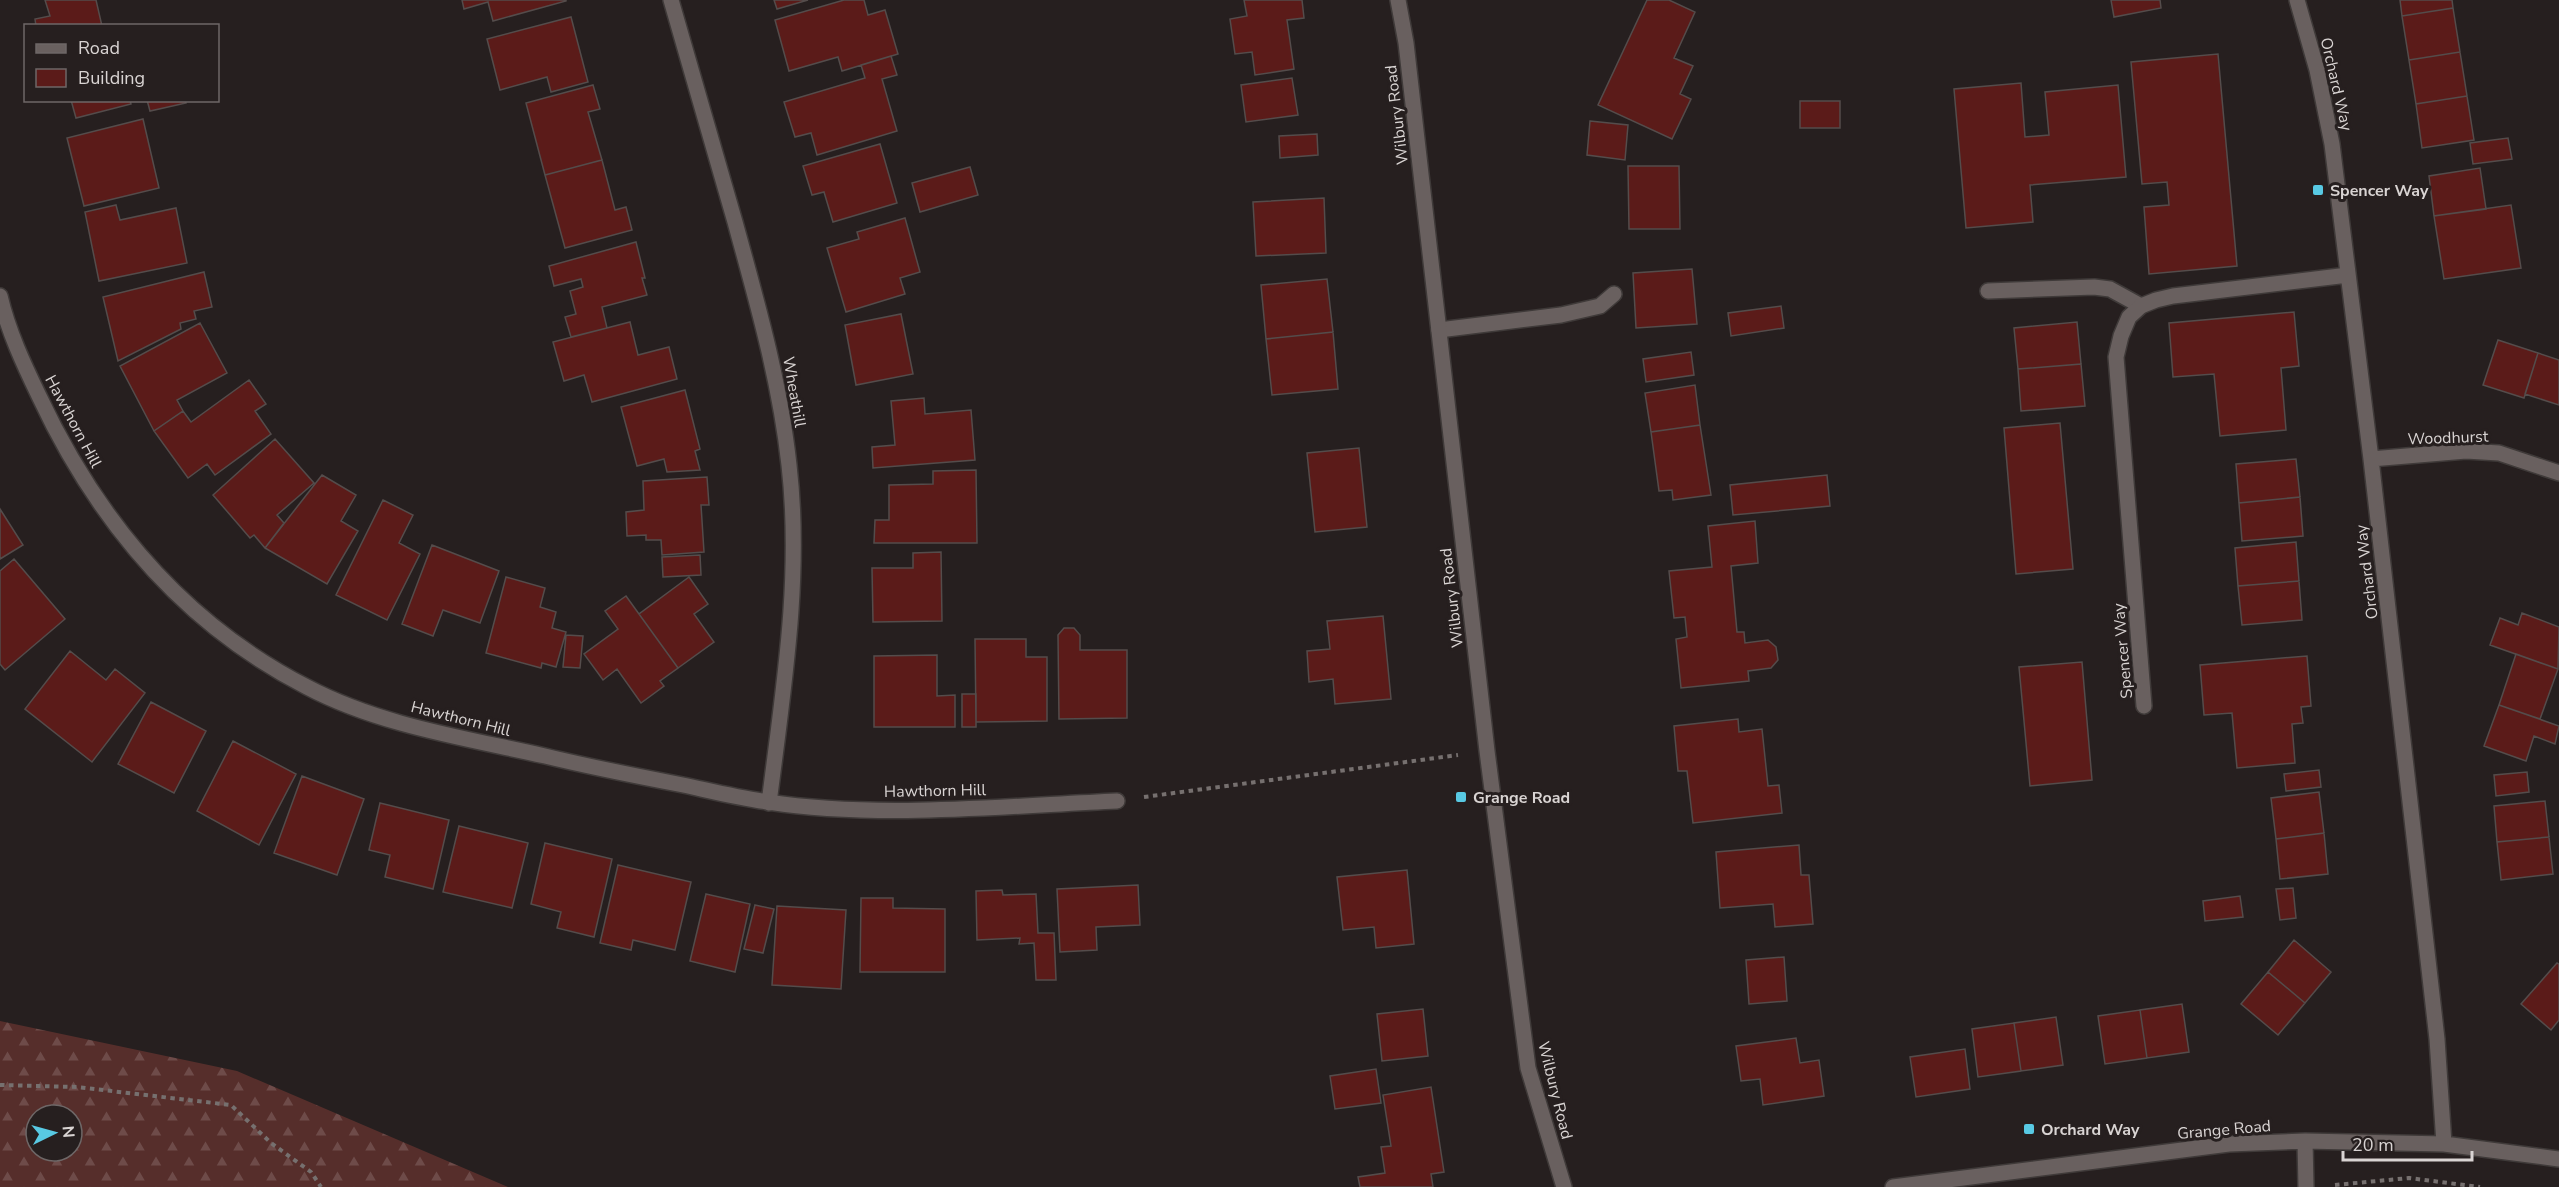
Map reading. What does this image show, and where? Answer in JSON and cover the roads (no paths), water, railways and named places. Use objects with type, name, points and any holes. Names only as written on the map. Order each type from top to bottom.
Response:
[{"type":"street","name":"Wheathill","points":[[671,0],[766,334],[780,399],[789,466],[793,535],[792,590],[789,640],[770,803]]},
{"type":"street","name":"Wilbury Road","points":[[1398,0],[1406,43],[1487,751],[1528,1068],[1564,1187]]},
{"type":"street","name":"Orchard Way","points":[[2297,0],[2317,70],[2332,144],[2371,459],[2437,1039],[2444,1144]]},
{"type":"street","points":[[1988,291],[2094,287],[2110,289],[2141,306],[2174,296],[2348,275]]},
{"type":"street","points":[[1439,330],[1562,315],[1599,306],[1614,294]]},
{"type":"street","name":"Hawthorn Hill","points":[[0,297],[29,375],[62,445],[130,546],[205,620],[250,654],[309,688],[360,709],[425,729],[770,803],[855,809],[929,809],[1117,801]]},
{"type":"street","name":"Spencer Way","points":[[2141,306],[2129,317],[2116,357],[2144,706]]},
{"type":"street","name":"Woodhurst","points":[[2371,459],[2466,451],[2499,453],[2559,473]]},
{"type":"street","points":[[2305,1141],[2306,1187]]},
{"type":"street","name":"Grange Road","points":[[1893,1187],[2229,1144],[2305,1141],[2444,1144],[2559,1159]]},
{"type":"place","name":"Spencer Way","points":[[2318,190]]},
{"type":"place","name":"Grange Road","points":[[1461,797]]},
{"type":"place","name":"Orchard Way","points":[[2029,1129]]}]
